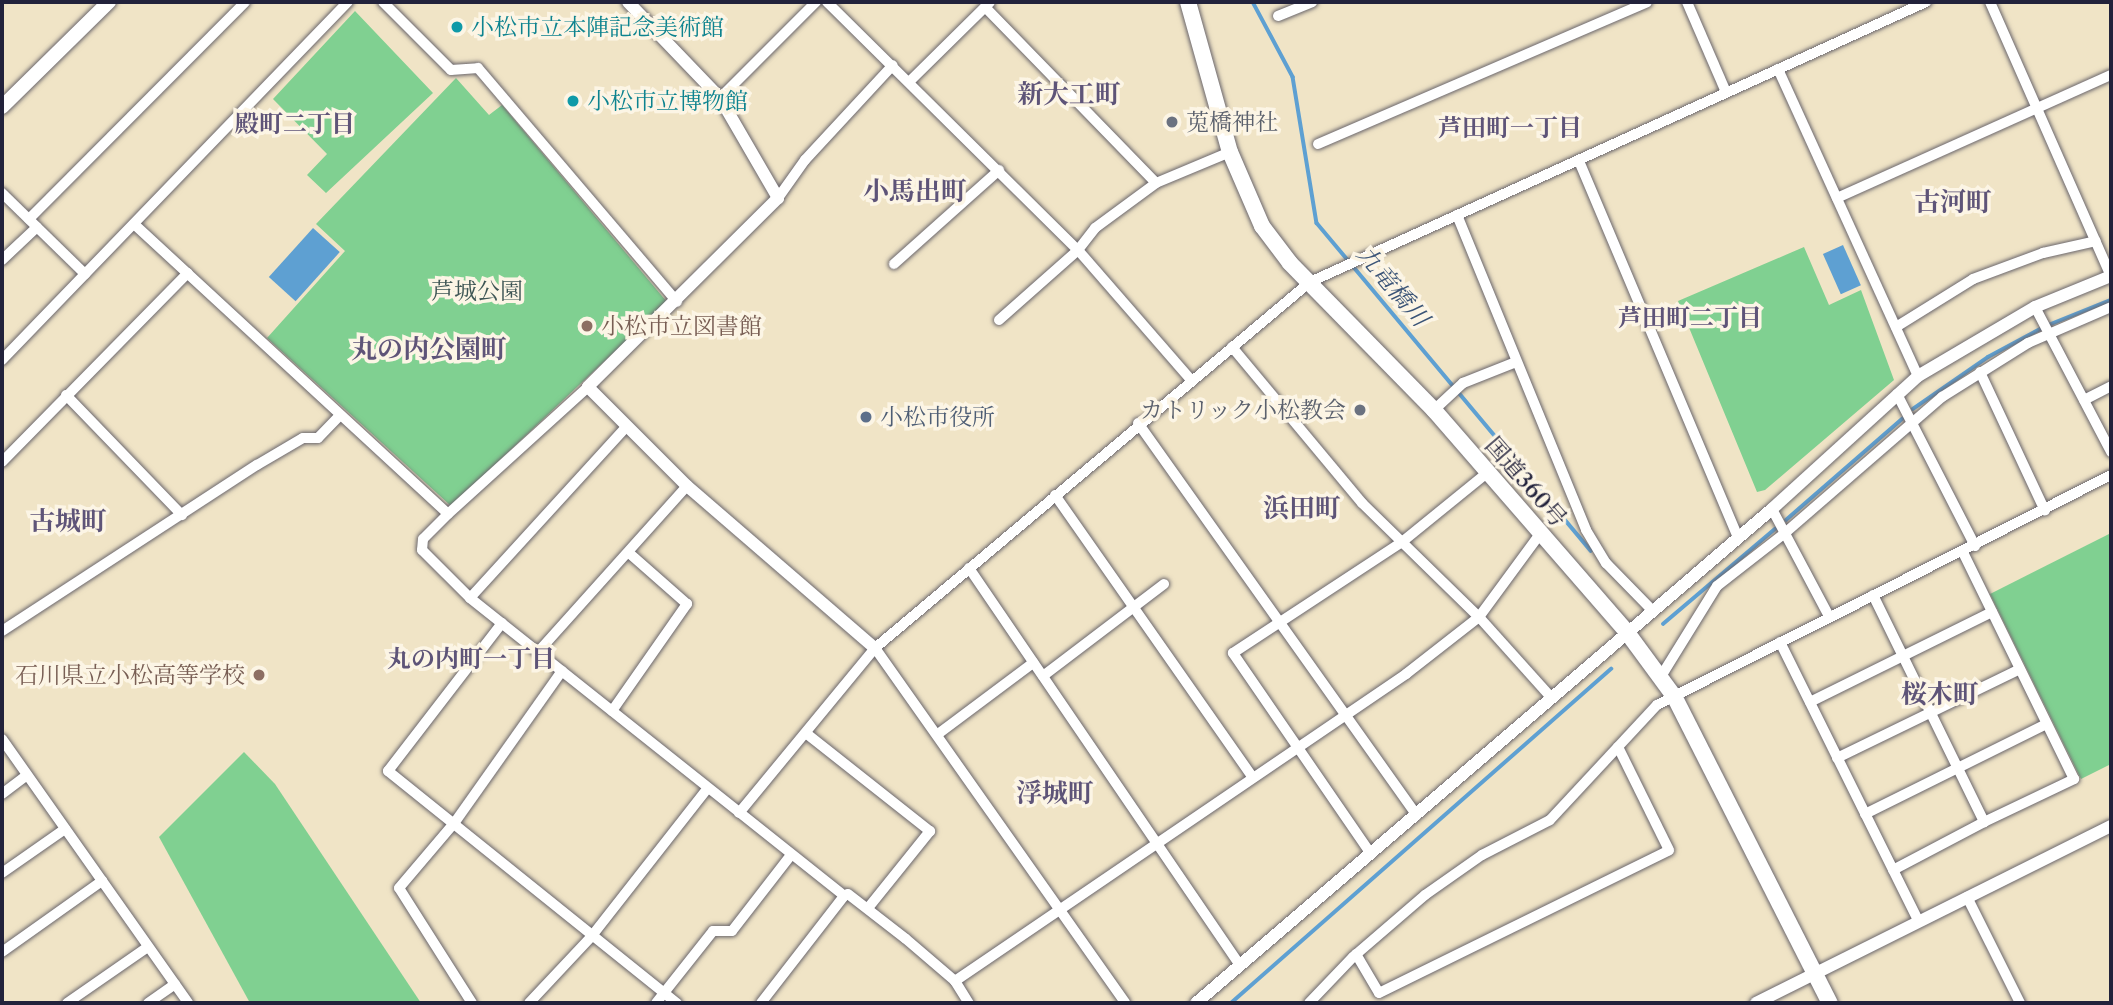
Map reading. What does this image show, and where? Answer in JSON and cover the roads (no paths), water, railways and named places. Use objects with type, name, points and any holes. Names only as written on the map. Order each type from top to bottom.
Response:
[{"type":"highway","name":"国道360号","points":[[1188,2],[1230,152],[1262,226],[1310,282],[1434,410],[1626,632],[1674,696],[1830,1003]]},
{"type":"main road","points":[[2,107],[109,2]]},
{"type":"street","points":[[2,260],[33,223],[245,2]]},
{"type":"street","points":[[2,359],[348,2]]},
{"type":"street","points":[[383,2],[452,71],[478,68],[677,302]]},
{"type":"street","points":[[628,2],[720,98],[778,198]]},
{"type":"street","points":[[720,98],[816,2]]},
{"type":"street","points":[[827,2],[910,81],[1078,250],[1191,380]]},
{"type":"street","points":[[1278,16],[1312,2]]},
{"type":"street","points":[[1318,144],[1647,2]]},
{"type":"street","points":[[1687,2],[1726,92]]},
{"type":"street","points":[[739,813],[875,649],[1138,423],[1310,282],[1926,2]]},
{"type":"street","points":[[1196,1003],[1417,816],[1550,696],[1772,509],[1918,376],[2035,307],[2111,276],[1990,2]]},
{"type":"street","points":[[910,81],[987,4],[1156,183]]},
{"type":"street","points":[[844,896],[470,598],[422,550],[424,539],[448,514],[677,302],[778,198],[805,160],[893,65]]},
{"type":"street","points":[[1778,69],[1918,376]]},
{"type":"street","points":[[1837,198],[2111,75]]},
{"type":"street","points":[[999,320],[1078,250],[1095,228],[1156,183],[1230,152]]},
{"type":"street","points":[[1579,162],[1738,538]]},
{"type":"street","points":[[894,264],[999,170]]},
{"type":"street","points":[[2,193],[85,274]]},
{"type":"street","points":[[1457,215],[1586,530],[1606,563],[1652,610]]},
{"type":"street","points":[[134,224],[448,514]]},
{"type":"street","points":[[1896,327],[1973,279],[2043,253],[2096,242]]},
{"type":"street","points":[[2,462],[188,274]]},
{"type":"street","points":[[2035,307],[2111,452]]},
{"type":"street","points":[[1660,678],[1717,586],[1785,533],[1912,422],[1980,372],[2049,332],[2111,307]]},
{"type":"street","points":[[1232,347],[1337,476],[1479,617],[1550,696]]},
{"type":"street","points":[[1434,410],[1462,383],[1517,362]]},
{"type":"street","points":[[1980,372],[2045,511]]},
{"type":"street","points":[[2084,400],[2111,386]]},
{"type":"street","points":[[588,387],[687,486],[875,649],[938,734],[1123,1003]]},
{"type":"street","points":[[1897,394],[1975,545]]},
{"type":"street","points":[[66,395],[182,515]]},
{"type":"street","points":[[2,631],[303,438],[318,438],[340,415]]},
{"type":"street","points":[[1138,423],[1278,624],[1417,816]]},
{"type":"street","points":[[470,598],[626,427]]},
{"type":"street","points":[[1371,853],[1233,653],[1402,542],[1487,473]]},
{"type":"street","points":[[1309,1003],[1356,954],[1425,895],[1482,855],[1550,820],[1657,705],[1829,616],[2045,511],[2111,475]]},
{"type":"street","points":[[538,652],[630,554],[687,486]]},
{"type":"street","points":[[1055,495],[1253,778]]},
{"type":"street","points":[[1772,509],[1829,616]]},
{"type":"street","points":[[955,981],[1062,912],[1296,747],[1406,674],[1479,617],[1540,534]]},
{"type":"street","points":[[1893,870],[2074,779],[1963,552]]},
{"type":"street","points":[[612,711],[687,604],[630,554]]},
{"type":"street","points":[[969,568],[1239,964]]},
{"type":"street","points":[[1043,676],[1164,584]]},
{"type":"street","points":[[1873,595],[1984,822]]},
{"type":"street","points":[[1810,702],[1992,612]]},
{"type":"street","points":[[502,624],[388,771],[455,822],[591,937],[677,1003]]},
{"type":"street","points":[[1780,642],[1918,920]]},
{"type":"street","points":[[938,734],[1033,663]]},
{"type":"street","points":[[1838,758],[2020,670]]},
{"type":"street","points":[[472,1003],[399,888],[455,822],[562,671]]},
{"type":"street","points":[[1865,814],[2046,724]]},
{"type":"street","points":[[807,734],[930,831],[868,908]]},
{"type":"street","points":[[2,739],[188,1003]]},
{"type":"street","points":[[1356,954],[1380,993],[1669,850],[1618,747]]},
{"type":"street","points":[[2,794],[27,775]]},
{"type":"street","points":[[529,1003],[591,937],[708,788]]},
{"type":"street","points":[[1756,1003],[2111,826]]},
{"type":"street","points":[[2,873],[65,829]]},
{"type":"street","points":[[656,1003],[712,931],[732,931],[791,855]]},
{"type":"street","points":[[2,952],[102,881]]},
{"type":"street","points":[[761,1003],[848,894],[955,981],[969,1003]]},
{"type":"street","points":[[1967,897],[2020,1003]]},
{"type":"street","points":[[67,1003],[148,947]]},
{"type":"street","points":[[148,1003],[175,984]]},
{"type":"water","points":[[313,228],[340,252],[296,301],[269,277]]},
{"type":"water","points":[[1843,245],[1861,285],[1841,294],[1823,254]]},
{"type":"waterway","name":"九竜橋川","points":[[1253,2],[1293,77],[1317,223],[1591,551]]},
{"type":"waterway","points":[[2051,324],[2111,300]]},
{"type":"waterway","points":[[1913,409],[1988,357],[2042,328]]},
{"type":"waterway","points":[[1786,520],[1902,419]]},
{"type":"waterway","points":[[1663,624],[1775,529]]},
{"type":"waterway","points":[[1231,1003],[1611,669]]},
{"type":"place","name":"小松市立本陣記念美術館","points":[[457,27]]},
{"type":"place","name":"小松市立博物館","points":[[573,101]]},
{"type":"place","name":"莵橋神社","points":[[1172,122]]},
{"type":"place","name":"小松市立図書館","points":[[587,326]]},
{"type":"place","name":"カトリック小松教会","points":[[1360,410]]},
{"type":"place","name":"小松市役所","points":[[866,417]]},
{"type":"place","name":"石川県立小松高等学校","points":[[259,675]]},
{"type":"district","name":"新大工町","points":[[1069,95]]},
{"type":"district","name":"殿町二丁目","points":[[295,124]]},
{"type":"district","name":"芦田町一丁目","points":[[1510,128]]},
{"type":"district","name":"小馬出町","points":[[915,192]]},
{"type":"district","name":"古河町","points":[[1953,203]]},
{"type":"district","name":"芦田町二丁目","points":[[1690,318]]},
{"type":"district","name":"丸の内公園町","points":[[429,350]]},
{"type":"district","name":"浜田町","points":[[1302,509]]},
{"type":"district","name":"古城町","points":[[68,522]]},
{"type":"district","name":"丸の内町一丁目","points":[[471,659]]},
{"type":"district","name":"桜木町","points":[[1940,695]]},
{"type":"district","name":"浮城町","points":[[1055,794]]},
{"type":"park label","name":"芦城公園","points":[[477,291]]}]
